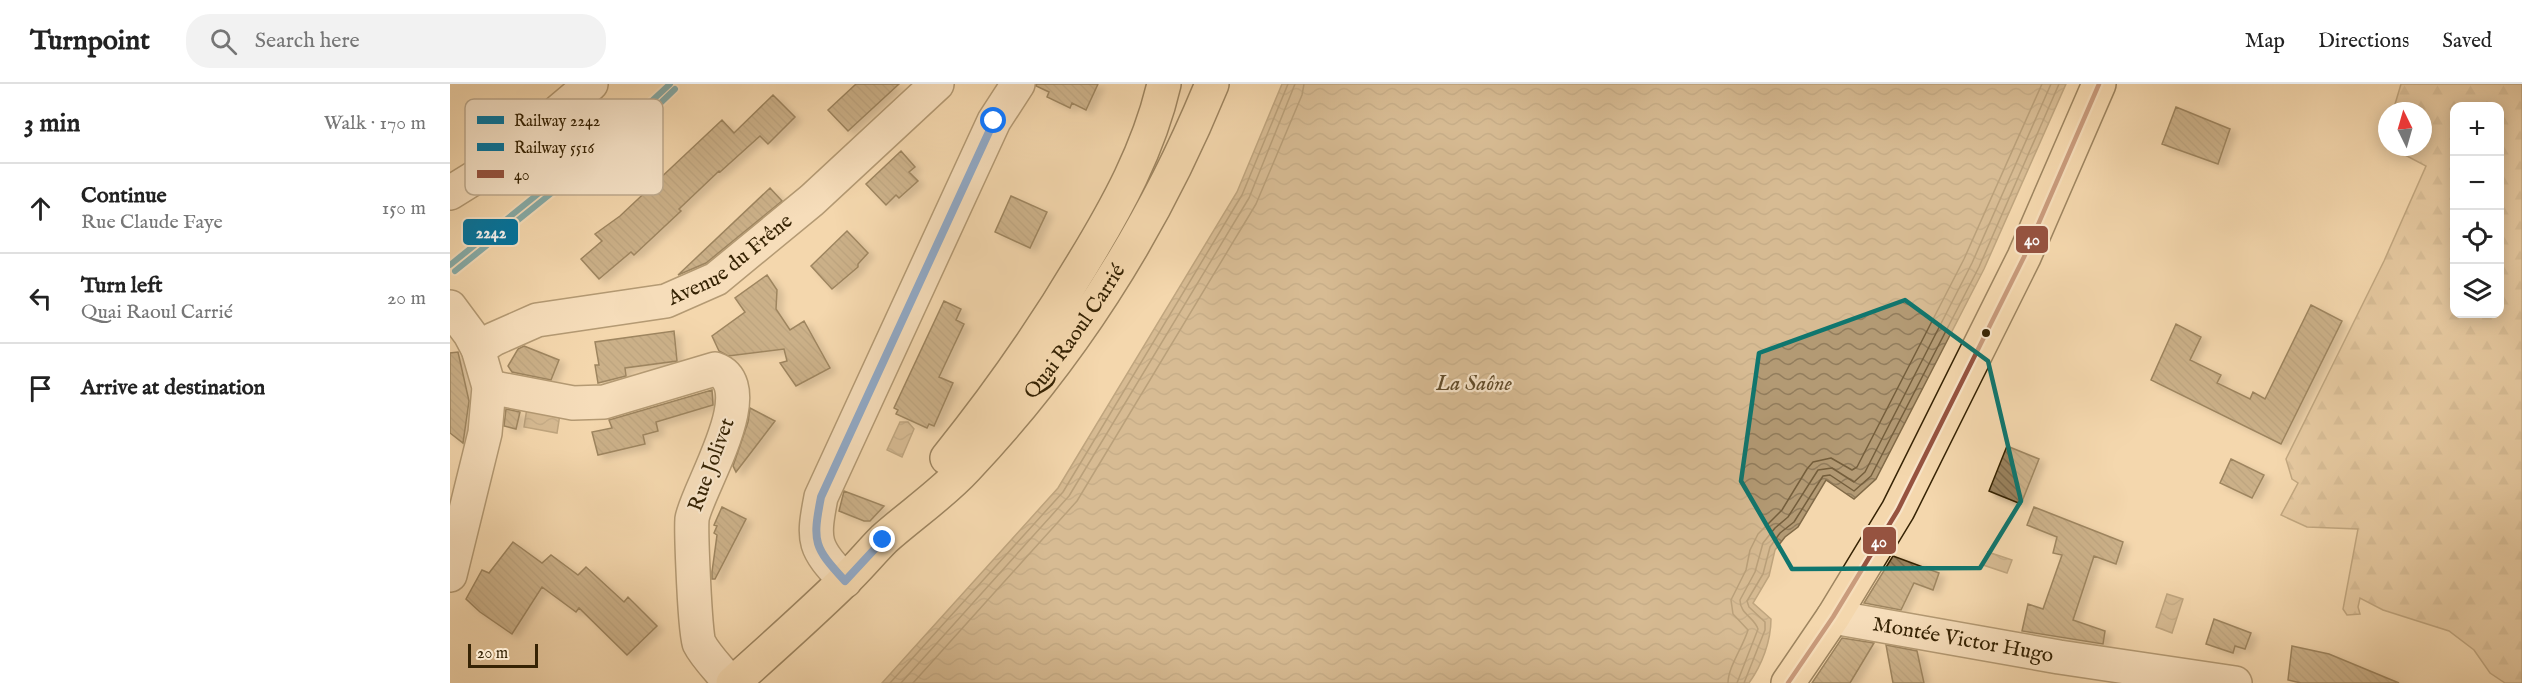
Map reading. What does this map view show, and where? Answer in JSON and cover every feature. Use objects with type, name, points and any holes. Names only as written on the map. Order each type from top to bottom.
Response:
[{"type":"main road","name":"Quai Raoul Carrié","points":[[732,683],[845,581],[883,540],[999,392],[1050,318],[1104,228],[1144,149],[1164,84]]},
{"type":"main road","name":"Quai Raoul Carrié","points":[[883,540],[965,469],[1027,399],[1078,333],[1133,247],[1190,140],[1212,84]]},
{"type":"main road","points":[[1788,683],[1833,617],[1898,510],[2024,257],[2098,84]]},
{"type":"street","points":[[573,99],[591,84]]},
{"type":"street","name":"Avenue du Frêne","points":[[474,342],[494,339],[537,320],[666,301],[716,279],[812,200],[937,84]]},
{"type":"street","points":[[845,581],[819,550],[815,526],[821,497],[994,121],[1018,84]]},
{"type":"street","points":[[1144,149],[1167,107],[1176,84]]},
{"type":"street","points":[[450,193],[465,184]]},
{"type":"street","points":[[450,307],[474,342],[489,387],[484,433],[450,575]]},
{"type":"street","name":"Rue Jolivet","points":[[489,387],[573,403],[604,402],[715,369],[723,372],[729,380],[733,405],[720,454],[692,520],[699,642],[732,683]]},
{"type":"street","name":"Montée Victor Hugo","points":[[1833,617],[2059,657],[2235,683]]},
{"type":"highlighted area","points":[[1905,300],[1988,361],[2021,501],[1980,568],[1792,569],[1741,481],[1759,353]]},
{"type":"green space","points":[[2401,84],[2522,84],[2522,683],[2505,683],[2490,673],[2474,650],[2449,631],[2383,610],[2360,598],[2358,607],[2360,614],[2347,615],[2343,609],[2358,529],[2307,527],[2281,515],[2298,483],[2292,479],[2286,459],[2384,261],[2426,166],[2407,156],[2432,156],[2432,102],[2396,102]]},
{"type":"water","name":"La Saône","points":[[1282,84],[2066,84],[1984,269],[1876,479],[1854,499],[1826,480],[1798,527],[1785,537],[1775,550],[1769,576],[1753,603],[1771,619],[1771,627],[1765,653],[1749,683],[882,683],[1058,488],[1237,192]]},
{"type":"water","points":[[527,408],[560,414],[557,433],[524,427]]},
{"type":"water","points":[[900,422],[908,422],[914,429],[902,457],[887,450]]},
{"type":"water","points":[[1988,552],[2012,560],[2007,573],[1983,565]]},
{"type":"water","points":[[2167,594],[2183,599],[2172,633],[2156,627]]},
{"type":"building","points":[[856,84],[899,84],[848,131],[828,110]]},
{"type":"building","points":[[1037,84],[1098,84],[1086,110],[1072,103],[1070,108],[1047,97],[1049,92],[1036,86]]},
{"type":"building","points":[[773,95],[795,117],[768,144],[760,136],[719,171],[634,255],[631,252],[599,279],[581,259],[602,241],[595,234],[620,216],[642,195],[663,195],[663,176],[722,120],[734,133]]},
{"type":"building","points":[[2176,107],[2230,129],[2218,164],[2162,144]]},
{"type":"building","points":[[901,151],[915,167],[909,172],[918,181],[899,198],[896,195],[886,205],[866,184]]},
{"type":"building","points":[[770,188],[782,201],[706,263],[678,275]]},
{"type":"building","points":[[1011,196],[1047,212],[1030,248],[995,232]]},
{"type":"building","points":[[847,231],[868,253],[858,267],[832,289],[811,266]]},
{"type":"building","points":[[767,275],[777,290],[776,309],[790,330],[804,321],[830,368],[796,386],[780,363],[787,361],[784,349],[728,356],[719,351],[712,336],[745,312],[735,298]]},
{"type":"building","points":[[944,301],[961,309],[956,320],[964,324],[939,377],[953,383],[934,426],[929,424],[927,428],[896,414],[898,410],[894,408]]},
{"type":"building","points":[[2311,305],[2342,321],[2281,444],[2151,380],[2176,324],[2201,337],[2190,360],[2221,375],[2217,383],[2250,399],[2253,392],[2265,399]]},
{"type":"building","points":[[674,331],[677,361],[625,368],[626,376],[598,383],[595,365],[599,365],[595,342]]},
{"type":"building","points":[[524,346],[559,360],[551,380],[512,372],[508,366],[518,349]]},
{"type":"building","points":[[458,352],[469,401],[463,443],[450,433],[450,353]]},
{"type":"building","points":[[712,390],[713,405],[656,422],[658,431],[643,435],[645,444],[598,455],[592,432],[612,428],[609,420]]},
{"type":"building","points":[[750,408],[775,421],[736,472],[733,466],[748,422]]},
{"type":"building","points":[[506,409],[520,412],[516,429],[504,426]]},
{"type":"building","points":[[2007,446],[2039,459],[2021,504],[1989,491]]},
{"type":"building","points":[[2231,459],[2264,475],[2252,498],[2220,483]]},
{"type":"building","points":[[844,491],[884,506],[870,521],[864,521],[839,511]]},
{"type":"building","points":[[722,507],[746,519],[715,579],[712,579],[717,535],[714,533],[717,526],[714,525]]},
{"type":"building","points":[[2034,507],[2123,542],[2116,564],[2094,556],[2073,620],[2105,631],[2103,644],[2022,631],[2028,604],[2043,609],[2062,555],[2053,553],[2057,537],[2027,525]]},
{"type":"building","points":[[513,542],[542,563],[551,555],[578,575],[586,567],[624,602],[628,597],[657,626],[627,655],[579,608],[576,612],[542,587],[512,634],[480,612],[466,599],[482,570],[489,573]]},
{"type":"building","points":[[1893,556],[1939,573],[1933,590],[1914,583],[1901,610],[1864,603]]},
{"type":"building","points":[[2214,619],[2251,633],[2245,649],[2235,646],[2233,653],[2206,644]]},
{"type":"building","points":[[1842,638],[1874,643],[1850,683],[1812,683]]},
{"type":"building","points":[[1886,645],[1917,651],[1924,683],[1893,683]]},
{"type":"building","points":[[2292,646],[2329,654],[2399,683],[2301,683],[2288,680]]},
{"type":"rail line","name":"2242","points":[[654,99],[670,84]]},
{"type":"rail line","name":"5516","points":[[663,101],[675,89]]},
{"type":"rail line","name":"2242","points":[[450,265],[537,195]]},
{"type":"rail line","name":"5516","points":[[455,271],[549,195]]},
{"type":"transit line","name":"40","points":[[1788,683],[1833,617],[1898,510],[2024,257],[2099,84]]},
{"type":"route","points":[[883,540],[845,581],[819,550],[815,526],[821,497],[994,121]]}]
